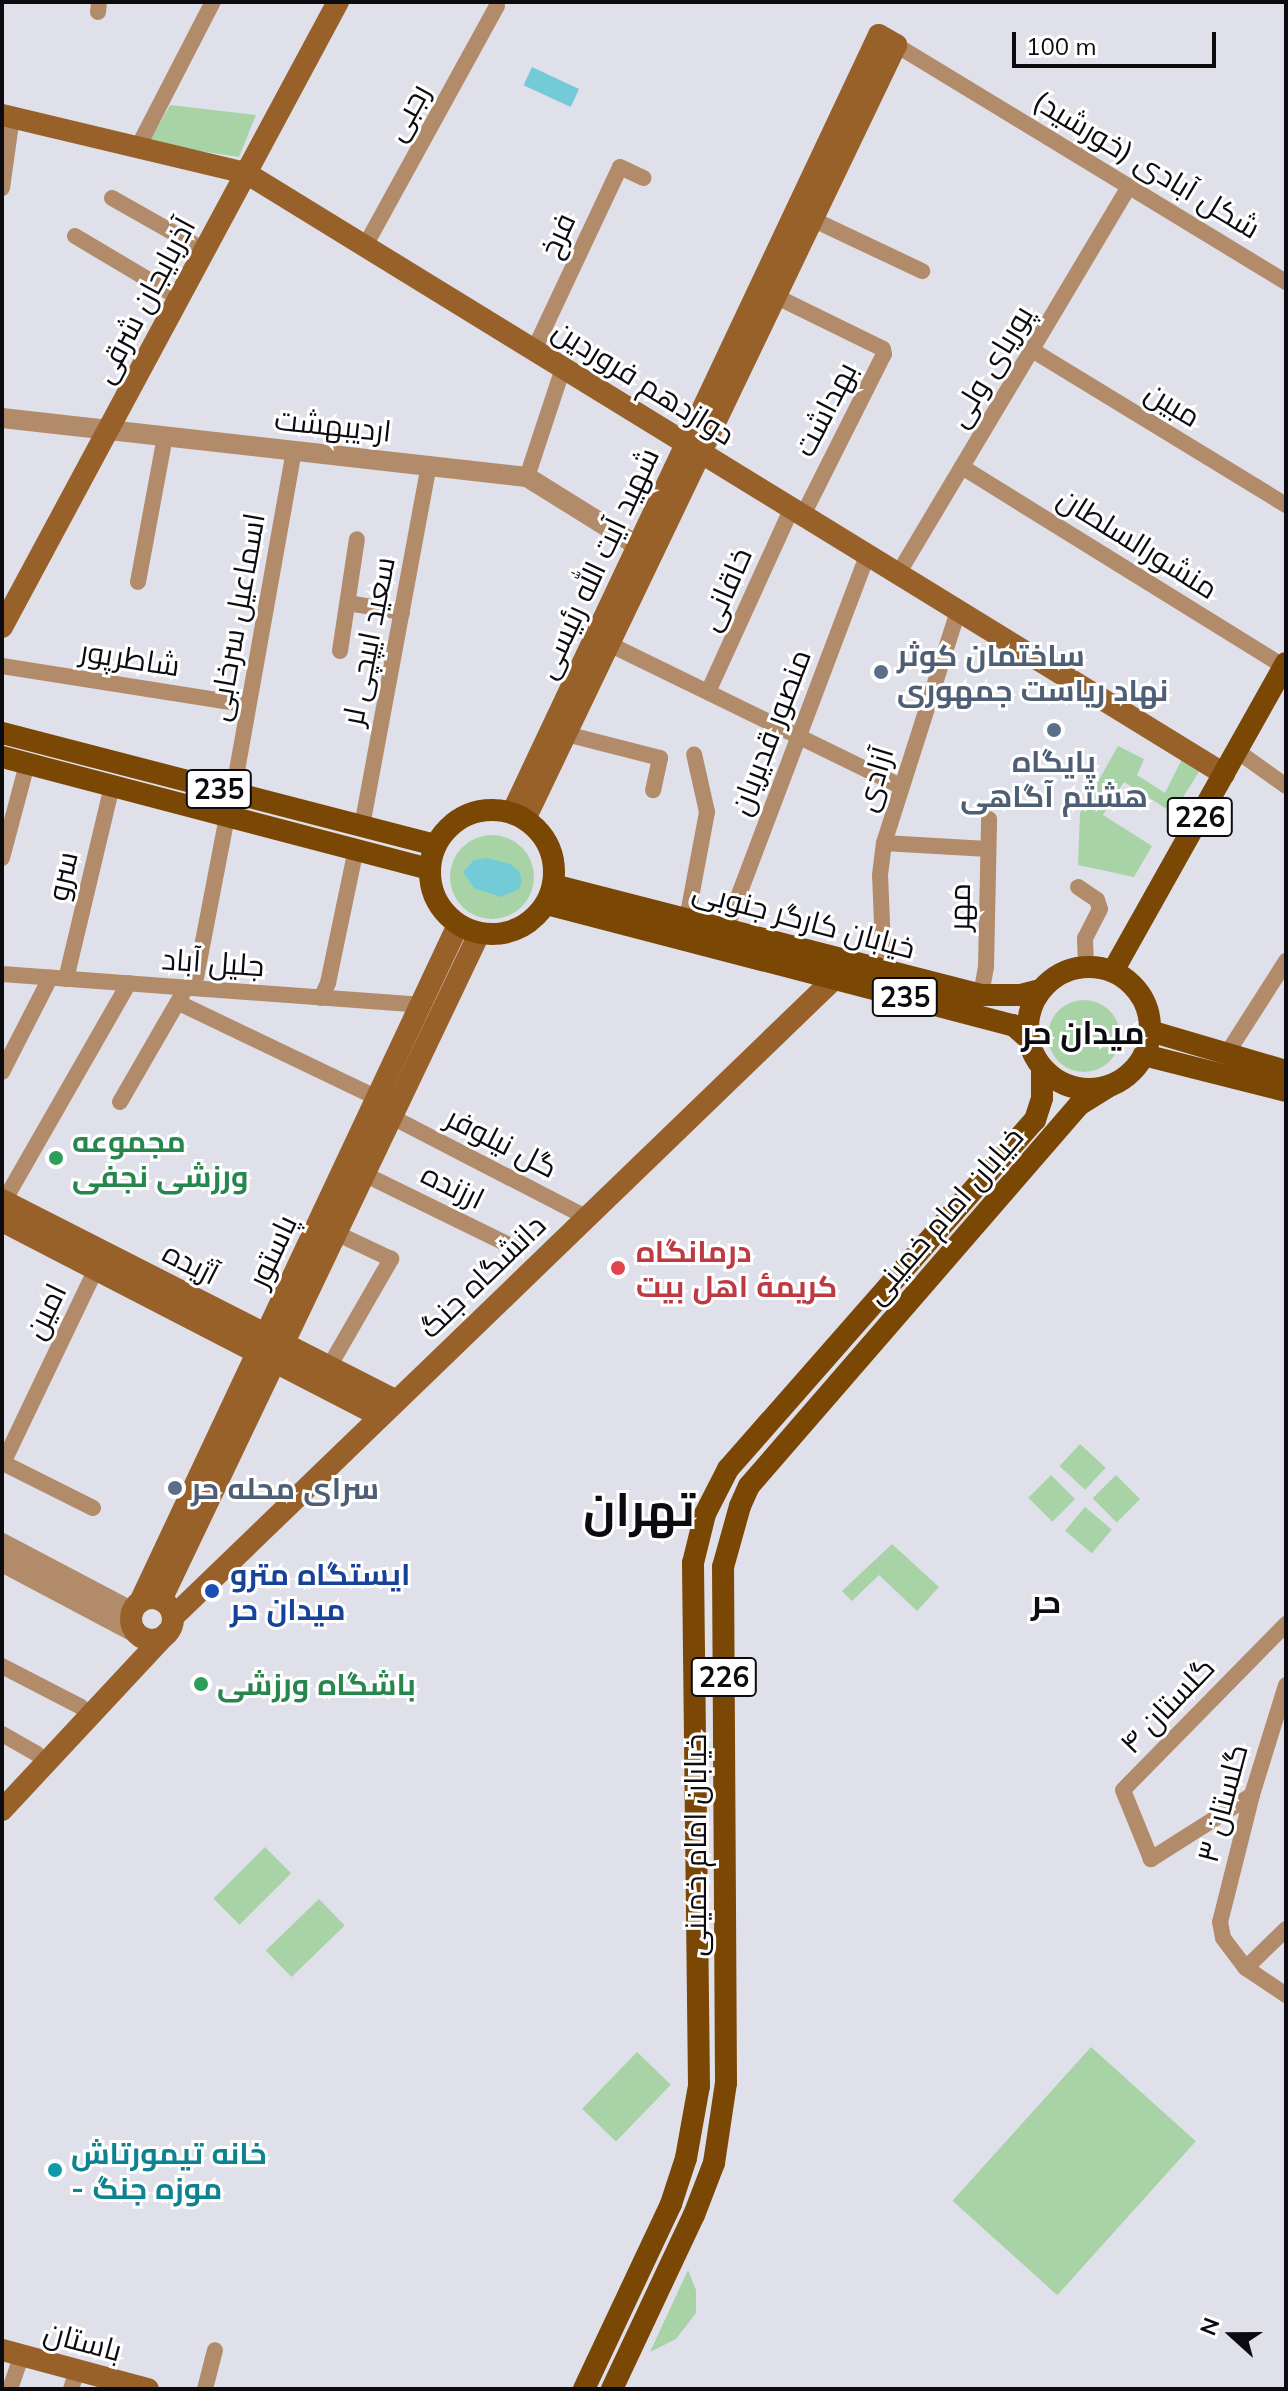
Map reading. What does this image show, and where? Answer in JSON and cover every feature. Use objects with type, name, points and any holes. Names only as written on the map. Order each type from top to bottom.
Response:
[{"type":"main road","name":"آذربایجان شرقی","points":[[2,627],[338,2]]},
{"type":"main road","name":"شهید آیت الله رئیسی","points":[[693,448],[775,296],[812,219],[888,40]]},
{"type":"main road","name":"شهید آیت الله رئیسی","points":[[519,816],[888,40]]},
{"type":"main road","name":"دوازدهم فروردین","points":[[7,116],[246,173],[1224,774]]},
{"type":"main road","name":"شهید آیت الله رئیسی","points":[[519,816],[566,734],[609,644],[645,550]]},
{"type":"main road","name":"226","points":[[1113,971],[1285,665]]},
{"type":"main road","name":"235","points":[[2,733],[436,845]]},
{"type":"main road","name":"235","points":[[2,757],[430,869]]},
{"type":"main road","points":[[483,810],[519,816],[539,831],[549,847],[554,866],[550,894],[527,924],[513,931],[479,934],[458,925],[439,906],[430,869],[436,845],[447,828],[463,816],[483,810]]},
{"type":"main road","name":"خیابان کارگر جنوبی","points":[[550,894],[687,919],[981,995],[1021,995],[1040,990]]},
{"type":"main road","name":"خیابان کارگر جنوبی","points":[[550,894],[834,979],[1013,1025],[1028,1038]]},
{"type":"main road","name":"پاستور","points":[[287,1313],[336,1233],[364,1174],[366,1147],[377,1098],[458,925]]},
{"type":"main road","name":"پاستور","points":[[153,1617],[270,1348],[366,1147],[392,1117],[479,934]]},
{"type":"main road","points":[[1086,966],[1113,971],[1130,982],[1141,996],[1150,1031],[1144,1055],[1126,1077],[1109,1086],[1078,1088],[1058,1081],[1042,1068],[1028,1038],[1029,1013],[1040,990],[1061,973],[1086,966]]},
{"type":"main road","name":"دانشگاه جنگ","points":[[2,1794],[81,1707],[153,1617],[193,1598],[834,979]]},
{"type":"main road","points":[[1150,1031],[1286,1071]]},
{"type":"main road","points":[[1144,1055],[1286,1091]]},
{"type":"main road","name":"خیابان امام خمینی","points":[[584,2389],[671,2204],[686,2158],[699,2086],[693,1563],[714,1490],[728,1469],[1035,1120],[1042,1098],[1042,1068]]},
{"type":"main road","name":"خیابان امام خمینی","points":[[612,2389],[694,2215],[714,2163],[726,2083],[723,1567],[734,1525],[749,1486],[1079,1105],[1109,1086]]},
{"type":"main road","name":"آژیده","points":[[3,1207],[96,1269],[270,1348],[329,1367],[388,1408]]},
{"type":"main road","name":"آژیده","points":[[3,1207],[388,1408]]},
{"type":"main road","name":"دانشگاه جنگ","points":[[2,1810],[153,1617]]},
{"type":"main road","points":[[695,1780],[704,1791],[715,1789],[724,1782]]},
{"type":"main road","points":[[671,2204],[687,2197],[693,2203],[694,2215]]},
{"type":"main road","name":"باستان","points":[[12,2352],[74,2380],[148,2389]]},
{"type":"street","points":[[138,147],[213,2]]},
{"type":"street","name":"رجبی","points":[[365,246],[497,6]]},
{"type":"street","name":"شکل آبادی (خورشید)","points":[[888,40],[1286,282]]},
{"type":"street","points":[[2,188],[7,116]]},
{"type":"street","name":"فرخ","points":[[534,350],[620,167],[644,178]]},
{"type":"street","name":"پوریای ولی","points":[[898,574],[1129,186]]},
{"type":"street","points":[[112,198],[204,250]]},
{"type":"street","points":[[812,219],[922,271]]},
{"type":"street","points":[[75,236],[179,298]]},
{"type":"street","name":"بهداشت","points":[[775,296],[883,349],[884,354],[797,512]]},
{"type":"street","name":"مبین","points":[[1032,350],[1286,505]]},
{"type":"street","points":[[527,477],[563,368]]},
{"type":"street","name":"اردیبهشت","points":[[2,418],[527,477],[645,550]]},
{"type":"street","points":[[138,582],[165,437]]},
{"type":"street","name":"اسماعیل سرخابی","points":[[233,793],[294,451]]},
{"type":"street","name":"سعید ایپچی لر","points":[[362,826],[429,466]]},
{"type":"street","name":"منشورالسلطان","points":[[962,467],[1285,665]]},
{"type":"street","name":"خاقانی","points":[[708,692],[797,512]]},
{"type":"street","points":[[340,651],[357,539]]},
{"type":"street","name":"منصور قدیریان","points":[[726,929],[867,555]]},
{"type":"street","points":[[348,603],[402,612]]},
{"type":"street","name":"آزادی","points":[[884,970],[880,875],[884,843],[958,611]]},
{"type":"street","points":[[609,644],[900,786]]},
{"type":"street","name":"شاطرپور","points":[[2,666],[248,705]]},
{"type":"street","points":[[566,734],[660,758],[653,790]]},
{"type":"street","points":[[1237,751],[1286,786]]},
{"type":"street","points":[[687,919],[707,812],[694,754]]},
{"type":"street","points":[[2,858],[27,764]]},
{"type":"street","name":"سرو","points":[[2,1072],[58,978],[112,786]]},
{"type":"street","points":[[120,1102],[186,993],[227,816]]},
{"type":"street","name":"مهر","points":[[981,995],[986,967],[989,819]]},
{"type":"street","points":[[884,843],[988,849]]},
{"type":"street","points":[[321,998],[328,983],[356,849]]},
{"type":"street","points":[[1078,887],[1097,900],[1100,909],[1085,938],[1086,966]]},
{"type":"street","points":[[1226,1055],[1286,961]]},
{"type":"street","name":"جلیل آباد","points":[[2,974],[129,983],[186,993],[420,1005]]},
{"type":"street","points":[[3,1207],[129,983]]},
{"type":"street","points":[[186,993],[377,1098]]},
{"type":"street","name":"گل نیلوفر","points":[[392,1117],[467,1163],[586,1217]]},
{"type":"street","name":"ارزنده","points":[[364,1174],[517,1249]]},
{"type":"street","points":[[329,1367],[391,1259],[336,1233]]},
{"type":"street","name":"امین","points":[[3,1463],[96,1269]]},
{"type":"street","points":[[3,1463],[93,1508]]},
{"type":"street","points":[[2,1543],[153,1617]]},
{"type":"street","points":[[2,1562],[153,1617]]},
{"type":"street","name":"گلستان ۴","points":[[1252,1795],[1151,1859],[1123,1790],[1286,1624]]},
{"type":"street","points":[[2,1666],[81,1707]]},
{"type":"street","name":"گلستان ۳","points":[[1246,1968],[1223,1938],[1220,1922],[1252,1795],[1286,1685]]},
{"type":"street","points":[[2,1734],[37,1754]]},
{"type":"street","points":[[1286,1929],[1246,1968],[1286,1995]]},
{"type":"street","points":[[205,2389],[215,2350]]},
{"type":"street","points":[[10,2389],[12,2352]]},
{"type":"green space","points":[[170,105],[256,115],[239,157],[148,143]]},
{"type":"green space","points":[[1118,746],[1144,759],[1137,775],[1165,793],[1182,759],[1200,770],[1173,813],[1124,782],[1103,815],[1152,846],[1134,877],[1078,865],[1080,813]]},
{"type":"green space","points":[[484,835],[500,835],[516,842],[527,853],[534,877],[531,893],[522,907],[500,919],[484,919],[468,912],[457,901],[450,885],[450,869],[457,853],[468,842]]},
{"type":"green space","points":[[1084,1000],[1104,1006],[1114,1016],[1120,1036],[1114,1056],[1104,1066],[1084,1072],[1064,1066],[1054,1056],[1048,1036],[1054,1016],[1064,1006]]},
{"type":"green space","points":[[1080,1444],[1106,1468],[1085,1490],[1060,1466]]},
{"type":"green space","points":[[1051,1475],[1075,1499],[1052,1522],[1028,1498]]},
{"type":"green space","points":[[1116,1475],[1140,1499],[1117,1522],[1093,1498]]},
{"type":"green space","points":[[1085,1507],[1112,1529],[1092,1553],[1065,1531]]},
{"type":"green space","points":[[892,1544],[939,1587],[917,1611],[879,1575],[852,1601],[842,1591]]},
{"type":"green space","points":[[265,1847],[291,1873],[240,1925],[213,1899]]},
{"type":"green space","points":[[319,1899],[345,1926],[291,1977],[266,1950]]},
{"type":"green space","points":[[1091,2047],[1196,2141],[1057,2295],[952,2201]]},
{"type":"green space","points":[[637,2052],[671,2085],[616,2141],[582,2109]]},
{"type":"green space","points":[[688,2270],[696,2290],[696,2313],[676,2339],[650,2352]]},
{"type":"water","points":[[532,67],[579,89],[571,107],[524,85]]},
{"type":"water","points":[[487,858],[510,864],[519,871],[522,881],[519,889],[501,897],[474,888],[463,872],[474,860]]},
{"type":"place","name":"ساختمان کوثر نهاد ریاست جمهوری","points":[[881,672]]},
{"type":"place","name":"پایگاه هشتم آگاهی","points":[[1054,730]]},
{"type":"place","name":"مجموعه ورزشی نجفی","points":[[56,1158]]},
{"type":"place","name":"درمانگاه کریمهٔ اهل بیت","points":[[618,1268]]},
{"type":"place","name":"سرای محله حر","points":[[175,1488]]},
{"type":"place","name":"ایستگاه مترو میدان حر","points":[[212,1591]]},
{"type":"place","name":"باشگاه ورزشی","points":[[201,1684]]},
{"type":"place","name":"خانه تیمورتاش - موزه جنگ","points":[[55,2170]]},
{"type":"district","name":"میدان حر","points":[[1083,1032]]},
{"type":"district","name":"تهران","points":[[639,1509]]},
{"type":"district","name":"حر","points":[[1046,1601]]}]
